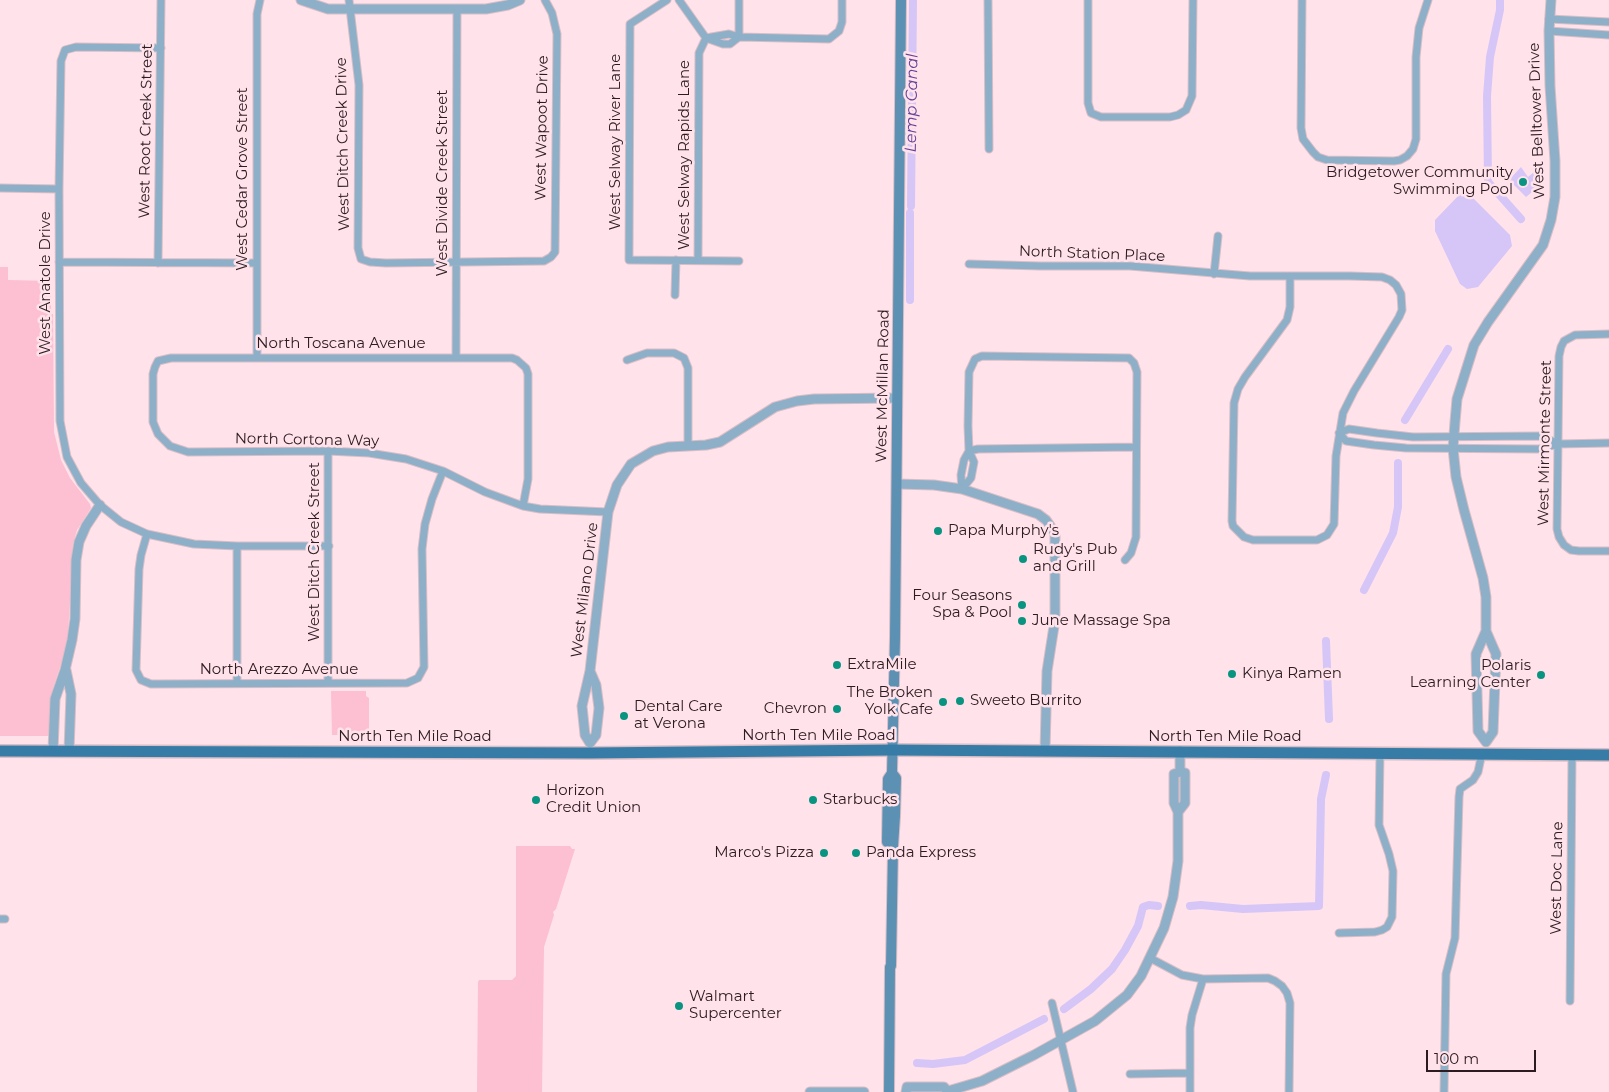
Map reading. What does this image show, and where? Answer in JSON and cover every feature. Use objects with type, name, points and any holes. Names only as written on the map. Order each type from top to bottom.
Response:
[{"type":"main road","name":"West McMillan Road","points":[[889,1092],[893,847],[896,816],[896,778],[892,772],[897,484],[901,0]]},
{"type":"main road","name":"North Ten Mile Road","points":[[0,751],[590,748],[1380,753],[1484,750],[1609,755]]},
{"type":"street","name":"West Root Creek Street","points":[[158,263],[161,0]]},
{"type":"street","name":"West Cedar Grove Street","points":[[257,358],[257,14],[260,0]]},
{"type":"street","points":[[301,0],[328,9],[349,5],[486,9],[508,5],[520,0]]},
{"type":"street","name":"West Wapoot Drive","points":[[457,262],[544,261],[551,257],[554,252],[557,34],[552,13],[545,0]]},
{"type":"street","name":"West Selway River Lane","points":[[667,0],[630,24],[629,260],[676,260]]},
{"type":"street","points":[[679,0],[706,38],[723,34],[739,37],[824,39],[832,37],[840,31],[842,0]]},
{"type":"street","points":[[739,0],[739,37]]},
{"type":"street","points":[[988,0],[989,149]]},
{"type":"street","points":[[1088,0],[1088,103],[1091,112],[1102,117],[1170,118],[1186,110],[1192,96],[1193,0]]},
{"type":"street","points":[[1302,0],[1301,128],[1303,139],[1318,157],[1327,160],[1394,161],[1407,156],[1413,149],[1416,139],[1416,57],[1419,28],[1428,0]]},
{"type":"street","name":"West Belltower Drive","points":[[1484,750],[1478,731],[1476,654],[1486,631],[1486,597],[1483,578],[1459,494],[1453,448],[1457,399],[1474,345],[1488,322],[1543,245],[1551,220],[1555,197],[1555,161],[1549,31],[1551,0]]},
{"type":"street","name":"West Ditch Creek Drive","points":[[349,5],[359,85],[358,248],[361,259],[370,262],[457,262]]},
{"type":"street","name":"West Divide Creek Street","points":[[456,358],[458,9]]},
{"type":"street","points":[[1549,19],[1609,22]]},
{"type":"street","points":[[1549,31],[1609,34]]},
{"type":"street","name":"West Selway Rapids Lane","points":[[698,260],[699,53],[706,38]]},
{"type":"street","name":"West Anatole Drive","points":[[161,48],[76,47],[65,50],[61,61],[59,189],[60,421],[67,457],[81,483],[100,505],[121,522],[147,534],[194,544],[329,546]]},
{"type":"street","points":[[0,188],[59,189]]},
{"type":"street","points":[[1214,274],[1218,236]]},
{"type":"street","points":[[676,260],[739,261]]},
{"type":"street","name":"West Selway Rapids Lane","points":[[675,295],[676,260]]},
{"type":"street","points":[[59,262],[257,263]]},
{"type":"street","name":"North Station Place","points":[[969,264],[1130,266],[1250,276],[1382,277],[1390,280],[1401,294],[1402,302],[1399,317],[1348,403],[1343,414],[1339,433]]},
{"type":"street","points":[[1290,276],[1290,307],[1287,320],[1245,377],[1238,389],[1234,403],[1233,526],[1244,537],[1253,540],[1317,540],[1327,535],[1334,524],[1336,456],[1339,433]]},
{"type":"street","name":"West Mirmonte Street","points":[[1609,334],[1575,335],[1564,341],[1561,347],[1559,356],[1558,444],[1559,537],[1564,545],[1571,550],[1609,551]]},
{"type":"street","points":[[627,360],[647,353],[674,353],[684,358],[688,368],[688,446]]},
{"type":"street","points":[[962,489],[961,475],[964,460],[969,451],[969,372],[974,360],[982,356],[1129,358],[1134,362],[1137,372],[1136,537],[1131,553],[1125,560]]},
{"type":"street","name":"North Toscana Avenue","points":[[170,446],[158,434],[153,422],[153,374],[158,361],[171,358],[512,358],[522,363],[528,374],[528,479],[524,506]]},
{"type":"street","points":[[608,512],[616,485],[631,464],[653,451],[668,447],[706,445],[720,442],[775,407],[797,401],[897,398]]},
{"type":"street","points":[[1339,433],[1348,429],[1414,437],[1540,436],[1558,444]]},
{"type":"street","points":[[1339,433],[1346,441],[1406,448],[1539,449],[1558,444],[1609,443]]},
{"type":"street","name":"North Cortona Way","points":[[170,446],[188,452],[328,451],[369,453],[406,459],[443,471],[485,492],[524,506],[540,509],[608,512]]},
{"type":"street","points":[[969,451],[978,449],[1136,447]]},
{"type":"street","name":"West Ditch Creek Street","points":[[328,451],[328,683]]},
{"type":"street","name":"North Arezzo Avenue","points":[[147,534],[139,569],[136,670],[141,680],[151,684],[407,683],[418,678],[424,667],[422,549],[425,524],[443,471]]},
{"type":"street","points":[[897,484],[934,485],[962,489],[1038,514],[1046,520],[1054,533],[1056,544],[1055,620],[1047,671],[1045,751]]},
{"type":"street","points":[[54,751],[55,699],[66,670],[75,619],[76,560],[86,526],[100,505]]},
{"type":"street","name":"West Milano Drive","points":[[590,748],[585,735],[582,706],[590,671],[608,512]]},
{"type":"street","points":[[237,546],[238,683]]},
{"type":"street","name":"West Belltower Drive","points":[[1484,750],[1493,732],[1496,654],[1486,631]]},
{"type":"street","points":[[66,670],[71,694],[69,751]]},
{"type":"street","name":"West Milano Drive","points":[[590,671],[596,686],[599,708],[596,735],[590,748]]},
{"type":"street","points":[[1444,1092],[1446,974],[1456,938],[1459,797],[1460,789],[1473,780],[1478,772],[1484,750]]},
{"type":"street","points":[[906,1092],[907,1087],[944,1088],[948,1092],[982,1081],[1095,1021],[1127,995],[1141,976],[1150,958],[1164,928],[1174,897],[1178,861],[1178,812],[1174,803],[1174,774],[1180,772],[1180,751]]},
{"type":"street","points":[[1339,933],[1375,932],[1387,927],[1392,917],[1394,879],[1389,854],[1379,825],[1380,753]]},
{"type":"street","name":"West Doc Lane","points":[[1570,1002],[1572,755]]},
{"type":"street","points":[[1150,958],[1182,975],[1203,979],[1268,978],[1282,986],[1290,1003],[1289,1092]]},
{"type":"street","points":[[1190,1092],[1192,1016],[1203,979]]},
{"type":"street","points":[[1052,1003],[1074,1092]]},
{"type":"street","points":[[1130,1074],[1190,1073]]},
{"type":"street","points":[[810,1092],[864,1092]]},
{"type":"shaded area","name":"Bridgetower Community Swimming Pool","points":[[1521,167],[1528,177],[1534,172],[1540,177],[1534,184],[1537,188],[1526,197],[1509,180]]},
{"type":"shaded area","points":[[1469,194],[1510,235],[1512,246],[1478,287],[1467,289],[1460,284],[1435,231],[1435,220],[1459,195]]},
{"type":"shaded area","points":[[0,267],[8,267],[8,280],[51,281],[54,432],[61,460],[70,478],[91,508],[77,530],[73,544],[68,635],[53,688],[50,716],[51,732],[49,736],[0,736]]},
{"type":"shaded area","points":[[331,691],[366,691],[366,696],[369,698],[369,735],[332,735]]},
{"type":"shaded area","points":[[516,846],[570,846],[572,849],[575,849],[556,909],[553,912],[554,915],[544,947],[542,1092],[477,1092],[478,982],[479,980],[512,980],[516,976]]},
{"type":"waterway","name":"Lemp Canal","points":[[911,206],[913,0]]},
{"type":"waterway","points":[[1500,0],[1500,10],[1490,57],[1487,96],[1488,182],[1521,219]]},
{"type":"waterway","name":"Lemp Canal","points":[[910,213],[910,300]]},
{"type":"waterway","points":[[1405,420],[1448,349]]},
{"type":"waterway","points":[[1364,590],[1393,533],[1398,507],[1398,463]]},
{"type":"waterway","points":[[1326,641],[1329,719]]},
{"type":"waterway","points":[[1190,906],[1201,905],[1243,909],[1319,906],[1321,799],[1326,775]]},
{"type":"waterway","points":[[1064,1009],[1091,989],[1112,969],[1138,926],[1143,907],[1149,905],[1158,906]]},
{"type":"waterway","points":[[917,1063],[933,1064],[965,1060],[1044,1019]]},
{"type":"place","name":"Bridgetower Community Swimming Pool","points":[[1523,182]]},
{"type":"place","name":"Papa Murphy's","points":[[938,531]]},
{"type":"place","name":"Rudy's Pub and Grill","points":[[1023,559]]},
{"type":"place","name":"Four Seasons Spa & Pool","points":[[1022,605]]},
{"type":"place","name":"June Massage Spa","points":[[1022,621]]},
{"type":"place","name":"ExtraMile","points":[[837,665]]},
{"type":"place","name":"Kinya Ramen","points":[[1232,674]]},
{"type":"place","name":"Polaris Learning Center","points":[[1541,675]]},
{"type":"place","name":"Sweeto Burrito","points":[[960,701]]},
{"type":"place","name":"The Broken Yolk Cafe","points":[[943,702]]},
{"type":"place","name":"Chevron","points":[[837,709]]},
{"type":"place","name":"Dental Care at Verona","points":[[624,716]]},
{"type":"place","name":"Horizon Credit Union","points":[[536,800]]},
{"type":"place","name":"Starbucks","points":[[813,800]]},
{"type":"place","name":"Marco's Pizza","points":[[824,853]]},
{"type":"place","name":"Panda Express","points":[[856,853]]},
{"type":"place","name":"Walmart Supercenter","points":[[679,1006]]}]
